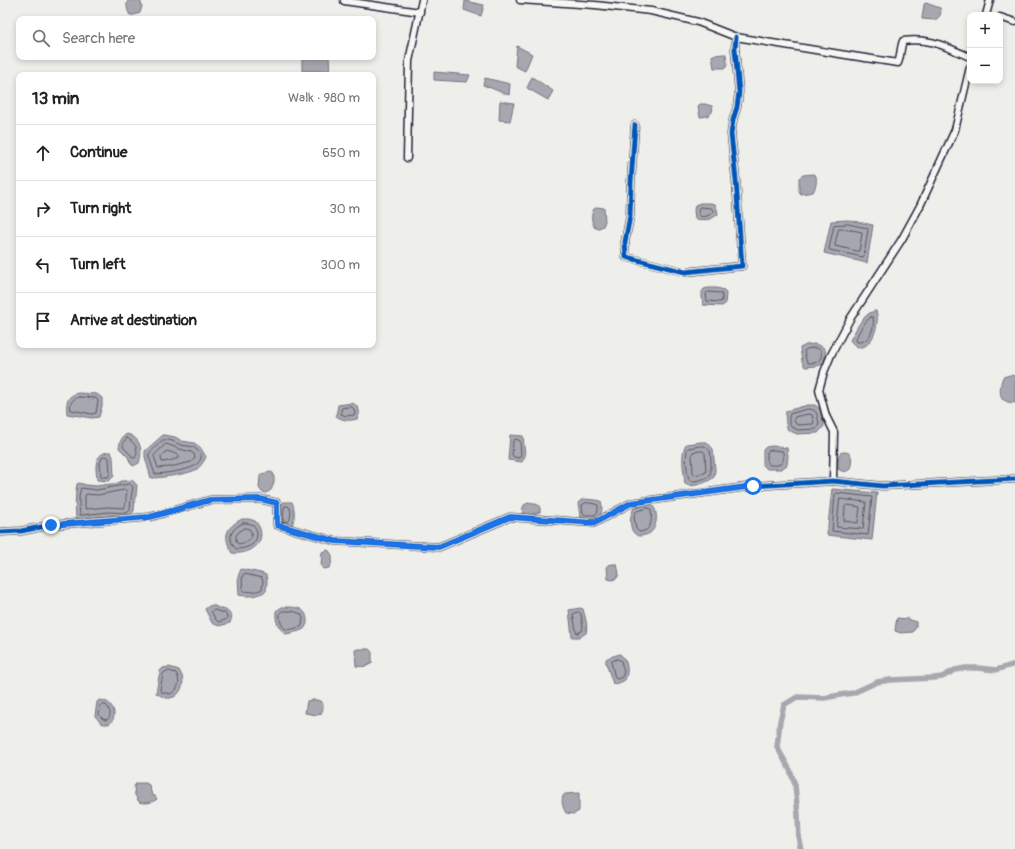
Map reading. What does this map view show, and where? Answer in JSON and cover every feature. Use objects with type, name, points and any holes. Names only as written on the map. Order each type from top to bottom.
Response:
[{"type":"street","points":[[343,0],[420,12]]},
{"type":"street","points":[[407,158],[409,61],[422,0]]},
{"type":"street","points":[[520,0],[595,5],[651,11],[698,22],[736,37],[898,63],[903,41],[913,39],[930,41],[967,56]]},
{"type":"street","points":[[987,12],[990,0]]},
{"type":"street","points":[[1003,18],[1015,22]]},
{"type":"street","points":[[635,125],[630,216],[625,242],[626,257],[685,272],[742,266],[732,134],[733,120],[737,108],[739,92],[736,37]]},
{"type":"street","points":[[833,481],[834,432],[826,416],[819,390],[824,372],[831,355],[850,319],[902,238],[920,206],[955,130],[967,80]]},
{"type":"street","points":[[0,532],[21,531],[51,525],[150,517],[210,500],[260,499],[277,503],[277,525],[335,541],[438,547],[510,517],[594,523],[631,503],[753,486],[833,481],[883,486],[1015,479]]},
{"type":"water","points":[[128,0],[140,0],[142,6],[140,13],[130,15],[127,8]]},
{"type":"water","points":[[465,1],[484,5],[481,16],[464,10]]},
{"type":"water","points":[[926,3],[940,8],[940,15],[935,20],[922,19],[924,4]]},
{"type":"water","points":[[517,46],[532,54],[525,71],[515,66]]},
{"type":"water","points":[[726,54],[726,67],[714,68],[712,56]]},
{"type":"water","points":[[302,60],[329,60],[330,71],[302,71]]},
{"type":"water","points":[[434,72],[470,75],[467,82],[434,80]]},
{"type":"water","points":[[532,77],[553,91],[548,100],[527,88]]},
{"type":"water","points":[[485,78],[510,84],[509,95],[483,85]]},
{"type":"water","points":[[500,101],[514,103],[510,121],[499,120]]},
{"type":"water","points":[[700,104],[712,106],[713,109],[708,116],[700,117],[698,106]]},
{"type":"water","points":[[813,174],[816,176],[816,186],[813,192],[801,194],[799,191],[799,178],[803,175]]},
{"type":"water","points":[[700,203],[715,204],[718,214],[707,220],[695,219],[695,205]]},
{"type":"water","points":[[597,207],[604,208],[605,221],[603,226],[595,228],[592,221],[592,214],[593,210]]},
{"type":"water","points":[[848,220],[873,225],[867,263],[824,253],[831,221]]},
{"type":"water","points":[[704,289],[724,290],[726,293],[725,304],[722,306],[703,305],[702,292]]},
{"type":"water","points":[[876,311],[877,326],[871,340],[866,345],[861,347],[856,346],[850,340],[863,319]]},
{"type":"water","points":[[814,344],[824,348],[826,353],[823,364],[805,367],[802,361],[800,348],[806,345]]},
{"type":"water","points":[[1010,375],[1015,376],[1015,403],[1002,399],[1000,393],[1003,377]]},
{"type":"water","points":[[78,393],[97,394],[102,398],[102,406],[99,417],[92,418],[67,414],[69,398]]},
{"type":"water","points":[[352,403],[357,406],[359,410],[357,419],[346,420],[336,416],[338,405]]},
{"type":"water","points":[[808,405],[815,405],[820,409],[824,426],[818,433],[797,434],[788,430],[786,425],[786,411]]},
{"type":"water","points":[[127,434],[135,438],[141,449],[139,463],[133,466],[128,457],[119,448],[122,438]]},
{"type":"water","points":[[163,435],[194,443],[200,447],[206,457],[201,465],[197,469],[188,473],[151,478],[145,457],[145,451]]},
{"type":"water","points":[[510,435],[523,436],[525,456],[522,462],[508,460]]},
{"type":"water","points":[[707,442],[713,449],[715,470],[714,477],[700,484],[685,484],[683,463],[684,448],[686,444]]},
{"type":"water","points":[[773,446],[787,448],[787,465],[781,469],[767,469],[763,465],[763,450],[766,447]]},
{"type":"water","points":[[107,452],[111,452],[113,457],[114,476],[109,481],[97,480],[97,459],[99,456]]},
{"type":"water","points":[[847,452],[851,456],[852,461],[850,469],[844,472],[838,469],[838,460],[840,453]]},
{"type":"water","points":[[273,473],[274,478],[272,488],[266,493],[262,492],[259,488],[260,476],[261,474]]},
{"type":"water","points":[[132,480],[137,485],[134,511],[129,517],[109,516],[80,520],[76,518],[75,501],[77,484],[79,483],[96,486]]},
{"type":"water","points":[[832,489],[877,493],[872,540],[827,535]]},
{"type":"water","points":[[584,499],[601,501],[602,510],[598,519],[584,519],[580,516],[578,503]]},
{"type":"water","points":[[284,502],[292,502],[294,517],[292,525],[288,526],[279,522],[281,504]]},
{"type":"water","points":[[528,503],[538,505],[540,507],[540,512],[522,514],[524,505]]},
{"type":"water","points":[[650,504],[655,509],[656,513],[655,526],[649,534],[638,536],[633,532],[631,526],[630,520],[633,510],[634,508]]},
{"type":"water","points":[[242,519],[249,519],[256,522],[260,529],[260,540],[254,548],[249,551],[232,553],[227,542],[227,533],[236,522]]},
{"type":"water","points":[[328,550],[332,556],[332,561],[329,568],[323,569],[321,566],[322,552]]},
{"type":"water","points":[[617,564],[619,574],[617,578],[612,580],[608,579],[607,567],[608,565]]},
{"type":"water","points":[[241,569],[266,575],[266,591],[253,596],[239,595],[238,577]]},
{"type":"water","points":[[213,605],[225,610],[232,616],[230,623],[219,626],[212,623],[205,609]]},
{"type":"water","points":[[282,607],[303,610],[307,617],[307,623],[304,629],[286,634],[283,632],[279,627],[276,615],[276,611]]},
{"type":"water","points":[[580,608],[583,609],[587,627],[586,633],[580,637],[572,637],[569,610]]},
{"type":"water","points":[[897,618],[908,619],[916,622],[916,627],[913,632],[901,633],[895,631]]},
{"type":"water","points":[[369,649],[372,652],[372,663],[360,667],[356,666],[355,650]]},
{"type":"water","points":[[620,654],[626,663],[626,676],[625,680],[613,684],[606,659]]},
{"type":"water","points":[[169,667],[179,670],[183,683],[181,690],[177,695],[168,698],[156,693],[160,671],[163,668]]},
{"type":"water","points":[[99,700],[110,704],[113,709],[114,718],[109,724],[102,723],[95,716],[97,702]]},
{"type":"water","points":[[311,700],[322,702],[323,708],[321,714],[317,715],[305,713],[307,701]]},
{"type":"water","points":[[137,783],[146,783],[149,785],[152,795],[157,799],[148,803],[139,802],[135,795],[134,786]]},
{"type":"water","points":[[579,793],[579,811],[574,814],[566,813],[562,800],[563,796],[565,794]]},
{"type":"waterway","points":[[801,849],[799,841],[795,785],[790,770],[777,747],[780,721],[784,705],[797,697],[824,698],[853,693],[877,682],[942,677],[955,670],[966,668],[996,670],[1015,664]]},
{"type":"cycle path","points":[[635,125],[630,216],[625,242],[626,257],[685,272],[742,266],[731,134],[739,92],[735,49],[736,37]]},
{"type":"cycle path","points":[[0,532],[21,531],[51,525],[150,517],[210,500],[260,499],[277,503],[277,525],[335,541],[439,547],[510,517],[594,523],[631,503],[753,486],[833,481],[883,486],[1015,479]]},
{"type":"route","points":[[51,525],[150,517],[165,514],[210,500],[260,499],[277,503],[277,525],[335,541],[438,547],[510,517],[594,523],[631,503],[753,486]]}]
